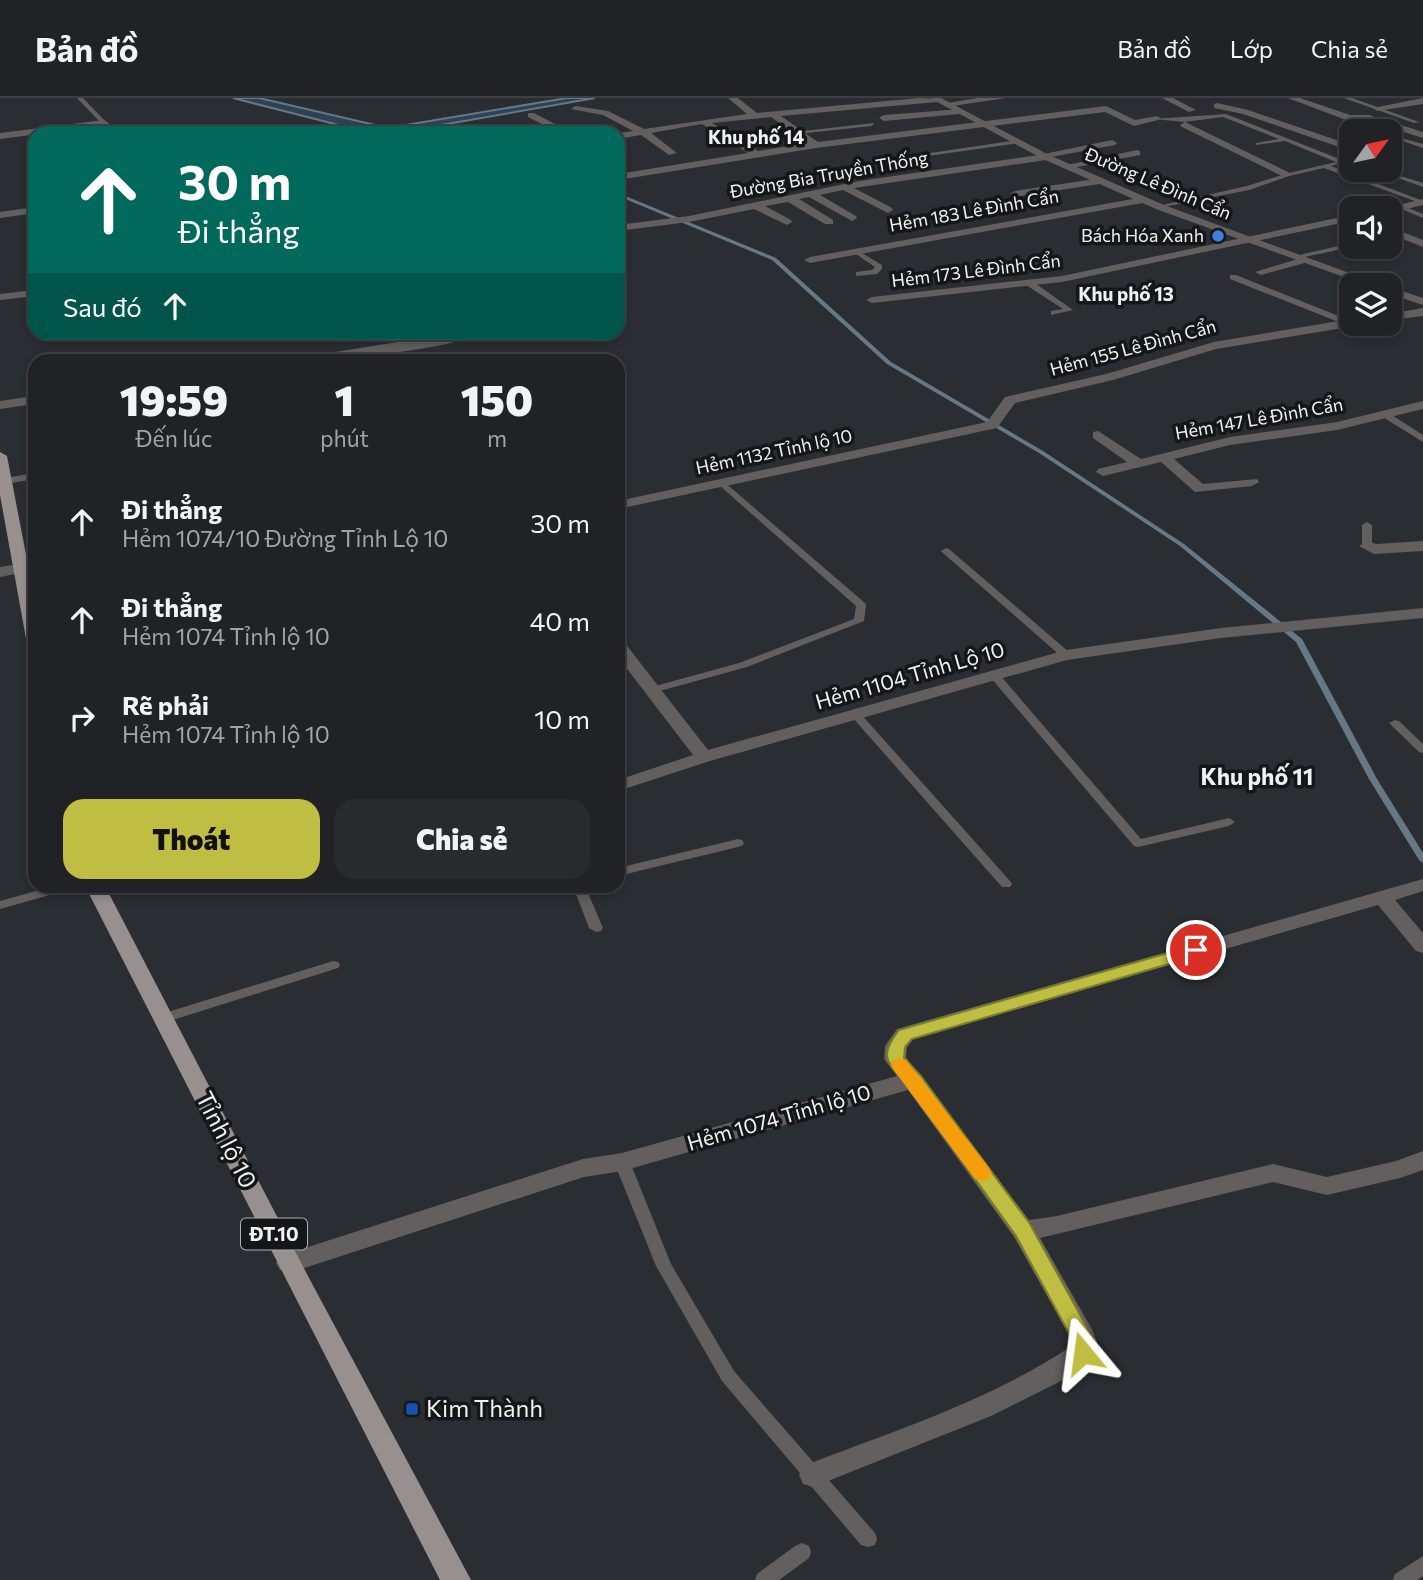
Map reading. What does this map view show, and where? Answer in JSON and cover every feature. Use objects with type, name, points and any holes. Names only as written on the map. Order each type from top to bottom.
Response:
[{"type":"main road","points":[[2,477],[28,606]]},
{"type":"main road","name":"Tỉnh lộ 10","points":[[100,893],[289,1263],[456,1580]]},
{"type":"street","points":[[732,98],[757,117]]},
{"type":"street","points":[[875,112],[1002,98]]},
{"type":"street","points":[[1166,98],[1192,110]]},
{"type":"street","points":[[1292,98],[1349,118],[1366,117],[1392,126],[1417,125],[1423,135]]},
{"type":"street","points":[[625,135],[703,121],[935,99]]},
{"type":"street","name":"Đường Lê Đình Cẩn","points":[[935,99],[1049,158],[1160,207],[1342,273]]},
{"type":"street","points":[[1377,108],[1423,100]]},
{"type":"street","points":[[1217,106],[1245,112],[1339,144]]},
{"type":"street","points":[[575,109],[597,110],[643,132],[673,153]]},
{"type":"street","points":[[625,176],[816,145],[1106,109],[1135,123],[1157,119]]},
{"type":"street","points":[[1135,109],[1157,119]]},
{"type":"street","points":[[884,118],[959,111]]},
{"type":"street","points":[[628,114],[655,130]]},
{"type":"street","points":[[531,115],[553,126]]},
{"type":"street","points":[[774,116],[816,145]]},
{"type":"street","points":[[703,121],[757,154]]},
{"type":"street","points":[[92,126],[104,123]]},
{"type":"street","points":[[1185,125],[1287,175]]},
{"type":"street","points":[[0,136],[28,134]]},
{"type":"street","points":[[939,141],[1002,134]]},
{"type":"street","points":[[1049,158],[1112,143]]},
{"type":"street","points":[[1049,158],[1124,148]]},
{"type":"street","points":[[1068,166],[1137,153]]},
{"type":"street","name":"Đường Bia Truyền Thống","points":[[625,227],[691,218],[845,187],[1049,158]]},
{"type":"street","points":[[952,171],[975,182]]},
{"type":"street","points":[[815,181],[832,190]]},
{"type":"street","points":[[1015,194],[1102,181]]},
{"type":"street","points":[[845,187],[888,210]]},
{"type":"street","points":[[811,194],[852,218]]},
{"type":"street","points":[[789,198],[829,222]]},
{"type":"street","name":"Hẻm 183 Lê Đình Cẩn","points":[[810,260],[1144,200]]},
{"type":"street","points":[[1402,206],[1422,202]]},
{"type":"street","points":[[754,205],[787,222]]},
{"type":"street","points":[[663,208],[691,218]]},
{"type":"street","points":[[0,215],[28,212]]},
{"type":"street","name":"Hẻm 173 Lê Đình Cẩn","points":[[872,300],[1062,279],[1339,221]]},
{"type":"street","points":[[1402,235],[1423,244]]},
{"type":"street","points":[[1271,248],[1320,237]]},
{"type":"street","points":[[1261,272],[1300,258]]},
{"type":"street","points":[[0,297],[28,294]]},
{"type":"street","points":[[1402,294],[1423,302]]},
{"type":"street","points":[[1402,315],[1423,312]]},
{"type":"street","name":"Hẻm 155 Lê Đình Cẩn","points":[[939,438],[992,425],[1010,400],[1109,377],[1214,346],[1339,325]]},
{"type":"street","points":[[352,354],[443,340]]},
{"type":"street","points":[[0,405],[28,401]]},
{"type":"street","name":"Hẻm 147 Lê Đình Cẩn","points":[[1103,472],[1230,441],[1337,426],[1423,405]]},
{"type":"street","points":[[1098,435],[1139,464]]},
{"type":"street","name":"Hẻm 1132 Tỉnh lộ 10","points":[[625,503],[939,438]]},
{"type":"street","points":[[1163,457],[1200,489],[1252,482]]},
{"type":"street","points":[[1367,546],[1374,549],[1423,546]]},
{"type":"street","points":[[0,572],[20,569]]},
{"type":"street","name":"Hẻm 1104 Tỉnh Lộ 10","points":[[625,784],[704,757],[1066,655],[1221,634],[1423,613]]},
{"type":"street","points":[[625,655],[704,757]]},
{"type":"street","points":[[813,1475],[981,1408],[1056,1371],[1083,1353],[1084,1342],[1080,1331],[1023,1230],[895,1059],[896,1046],[905,1034],[1417,887]]},
{"type":"street","points":[[1382,897],[1423,946]]},
{"type":"street","name":"Hẻm 1074 Tỉnh lộ 10","points":[[289,1263],[583,1168],[622,1162],[913,1080]]},
{"type":"street","points":[[1023,1230],[1057,1226],[1273,1173],[1327,1186],[1389,1172],[1423,1160]]},
{"type":"lane","points":[[80,98],[104,123]]},
{"type":"lane","points":[[1347,98],[1417,125]]},
{"type":"lane","points":[[1157,119],[1184,121],[1224,115],[1339,161]]},
{"type":"lane","points":[[797,132],[872,124]]},
{"type":"lane","points":[[1258,144],[1285,140]]},
{"type":"lane","points":[[1402,140],[1423,146]]},
{"type":"lane","points":[[872,162],[1018,142]]},
{"type":"lane","points":[[1160,207],[1249,188],[1287,175],[1339,163]]},
{"type":"lane","points":[[1324,166],[1422,202]]},
{"type":"lane","points":[[1402,178],[1423,185]]},
{"type":"lane","points":[[1402,210],[1423,216]]},
{"type":"lane","points":[[1300,258],[1339,248]]},
{"type":"lane","points":[[855,251],[879,267],[874,272],[859,274]]},
{"type":"lane","points":[[1233,277],[1339,319]]},
{"type":"lane","points":[[1029,283],[1069,310],[1054,313]]},
{"type":"lane","points":[[1384,414],[1423,439]]},
{"type":"lane","points":[[2,477],[28,476]]},
{"type":"lane","points":[[652,690],[743,666],[859,621],[861,605],[722,482]]},
{"type":"lane","points":[[1367,525],[1367,546]]},
{"type":"lane","points":[[946,551],[1066,655]]},
{"type":"lane","points":[[995,676],[1138,843],[1229,822]]},
{"type":"lane","points":[[856,715],[1006,884]]},
{"type":"lane","points":[[1395,723],[1423,750]]},
{"type":"lane","points":[[625,870],[738,843]]},
{"type":"lane","points":[[0,905],[42,893]]},
{"type":"lane","points":[[582,893],[596,928]]},
{"type":"lane","points":[[163,1018],[333,965]]},
{"type":"lane","points":[[622,1162],[664,1266],[728,1376],[868,1539]]},
{"type":"lane","points":[[764,1580],[802,1552]]},
{"type":"lane","points":[[1402,1580],[1423,1565]]},
{"type":"water","points":[[233,98],[259,98],[379,126],[343,126]]},
{"type":"water","points":[[567,98],[595,98],[435,126],[400,126]]},
{"type":"waterway","points":[[625,197],[774,259],[889,363],[1041,452],[1182,545],[1299,641],[1373,779],[1423,860]]},
{"type":"slow traffic","points":[[900,1065],[982,1174]]},
{"type":"place","name":"Bách Hóa Xanh","points":[[1218,236]]},
{"type":"place","name":"Kim Thành","points":[[412,1409]]},
{"type":"district","name":"Khu phố 14","points":[[756,137]]},
{"type":"district","name":"Khu phố 13","points":[[1126,294]]},
{"type":"district","name":"Khu phố 11","points":[[1257,777]]},
{"type":"route","points":[[1083,1353],[1084,1342],[1080,1331],[1023,1230],[895,1059],[896,1046],[905,1034],[1196,950]]}]
